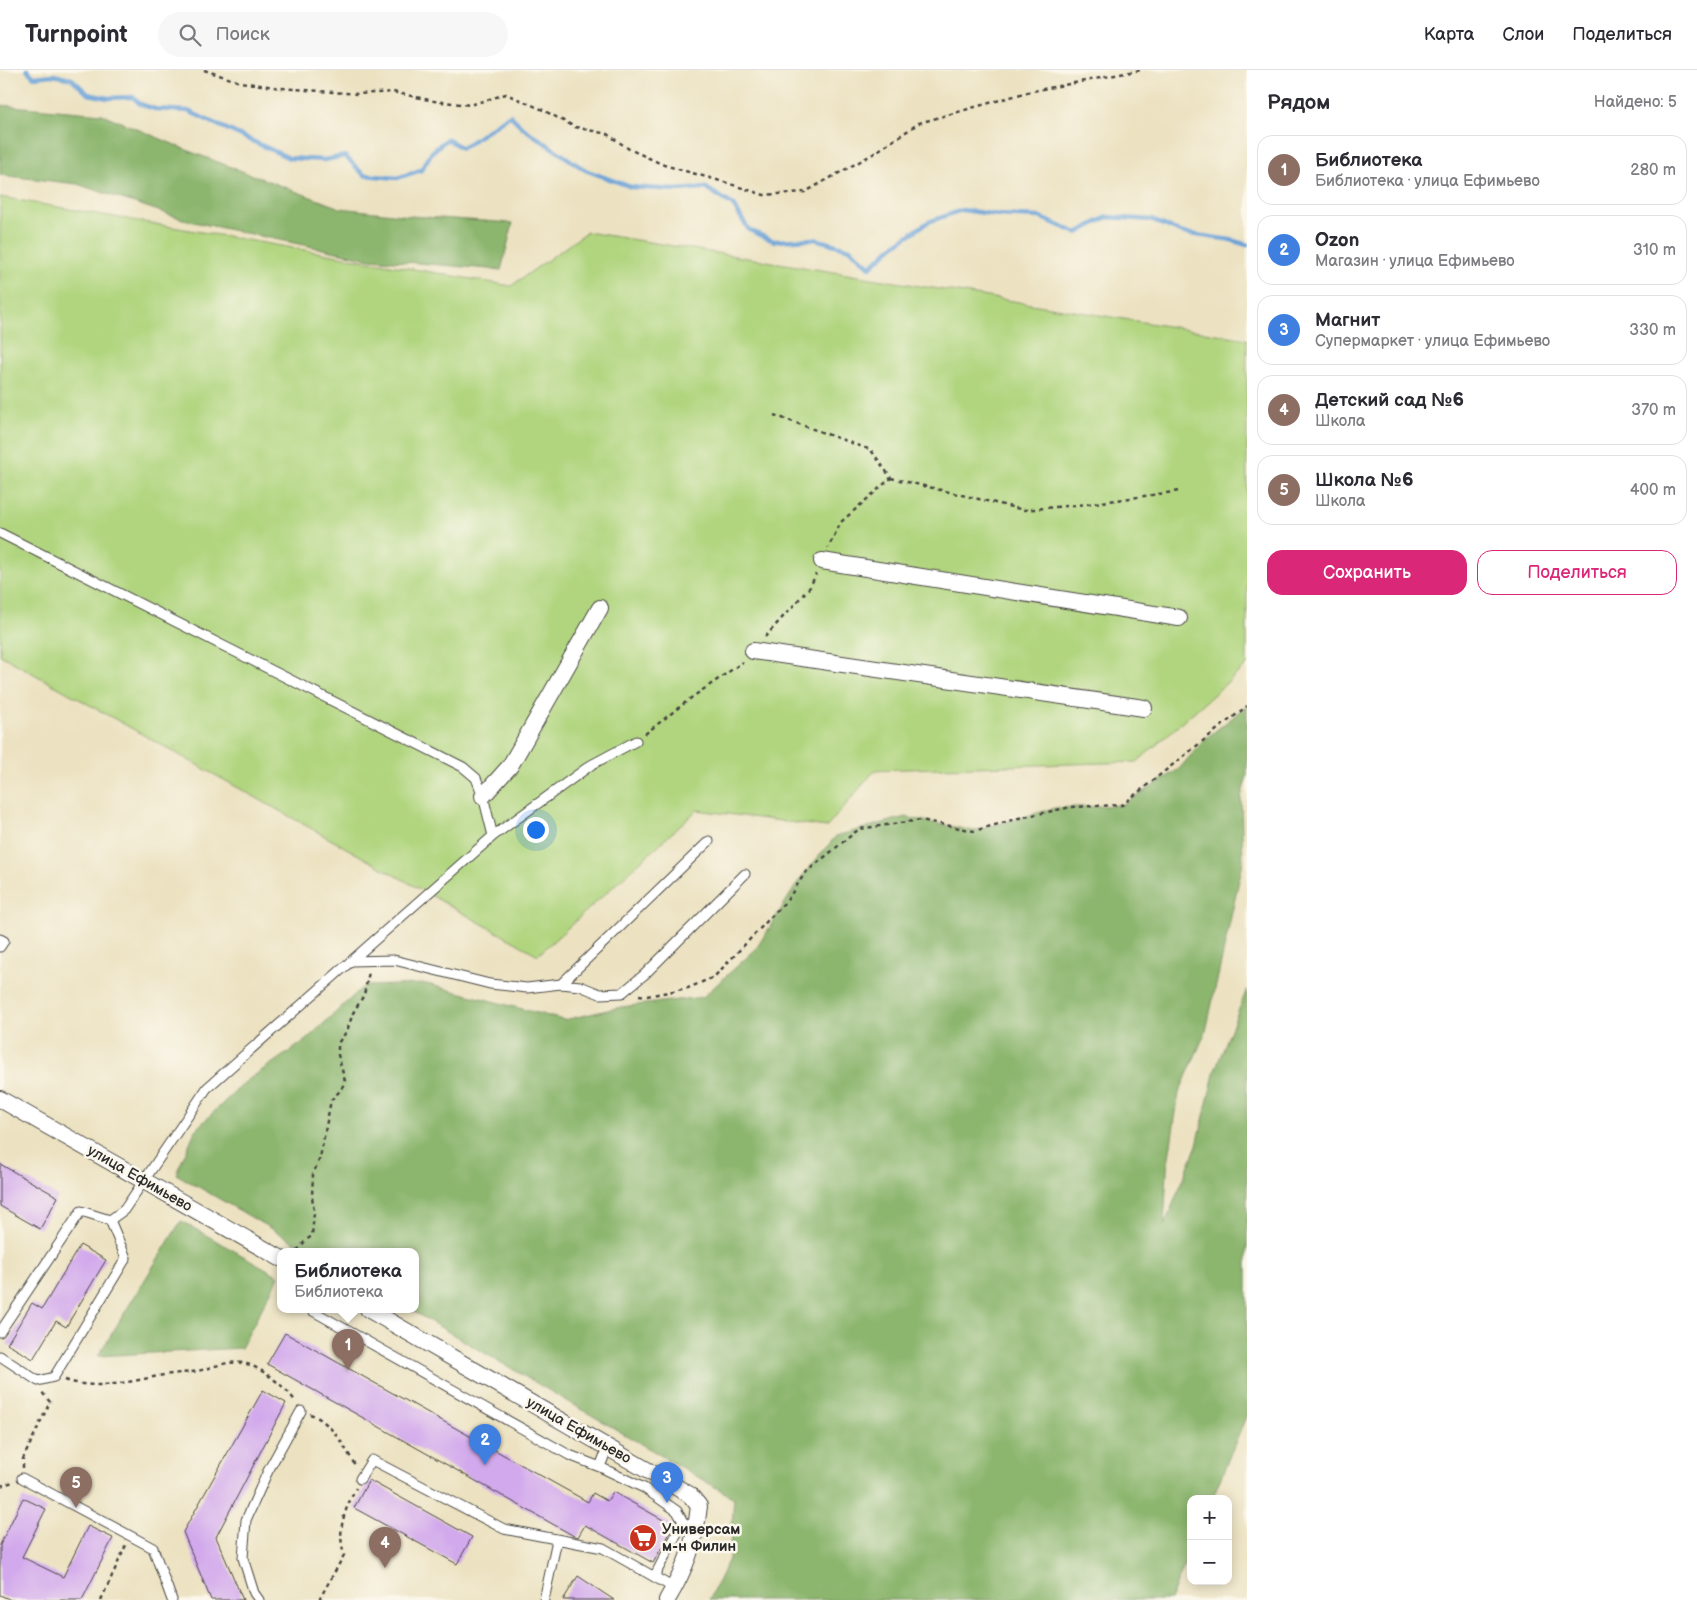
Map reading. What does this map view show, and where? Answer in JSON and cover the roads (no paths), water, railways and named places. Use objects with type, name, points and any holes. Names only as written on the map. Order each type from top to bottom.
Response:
[{"type":"street","points":[[822,561],[1179,618]]},
{"type":"street","points":[[483,796],[510,766],[600,608]]},
{"type":"street","points":[[753,652],[1144,708]]},
{"type":"street","name":"улица Ефимьево","points":[[0,1099],[277,1256]]},
{"type":"street","name":"улица Ефимьево","points":[[375,1313],[690,1495],[699,1506],[690,1526],[691,1550],[670,1594]]},
{"type":"lane","points":[[0,532],[464,767],[476,778],[483,796],[493,836]]},
{"type":"lane","points":[[110,1220],[124,1210],[207,1088],[493,836],[591,765],[636,741]]},
{"type":"lane","points":[[561,984],[708,841]]},
{"type":"lane","points":[[351,961],[394,960],[490,984],[527,988],[561,984],[580,986],[600,994],[622,993],[645,974],[745,874]]},
{"type":"lane","points":[[0,939],[4,941],[0,947]]},
{"type":"lane","points":[[0,1332],[81,1211],[110,1220],[126,1258],[54,1377],[38,1381],[0,1356]]},
{"type":"lane","points":[[317,1313],[568,1456],[600,1467],[644,1488],[677,1511],[690,1526],[654,1577]]},
{"type":"lane","points":[[259,1600],[254,1593],[244,1558],[246,1520],[268,1471],[301,1411]]},
{"type":"lane","points":[[600,1467],[608,1446]]},
{"type":"lane","points":[[360,1479],[372,1460],[504,1529],[603,1548],[654,1577],[670,1594]]},
{"type":"lane","points":[[22,1478],[154,1548],[172,1600]]},
{"type":"lane","points":[[544,1600],[558,1540]]},
{"type":"waterway","points":[[27,70],[34,77],[53,75],[72,79],[88,94],[108,98],[133,97],[140,104],[155,109],[188,111],[289,158],[324,160],[345,156],[364,175],[397,178],[421,170],[432,152],[447,139],[462,148],[510,115],[523,128],[585,170],[631,187],[676,190],[706,188],[733,205],[749,230],[774,241],[815,239],[850,249],[870,267],[892,247],[928,222],[962,210],[999,215],[1039,217],[1077,233],[1107,217],[1152,220],[1183,233],[1231,240],[1247,245]]},
{"type":"place","name":"Библиотека","points":[[348,1370]]},
{"type":"place","name":"Ozon","points":[[485,1465]]},
{"type":"place","name":"Магнит","points":[[667,1503]]},
{"type":"place","name":"Школа №6","points":[[76,1508]]},
{"type":"place","name":"Универсам м-н Филин","points":[[643,1538]]},
{"type":"place","name":"Детский сад №6","points":[[385,1568]]}]
